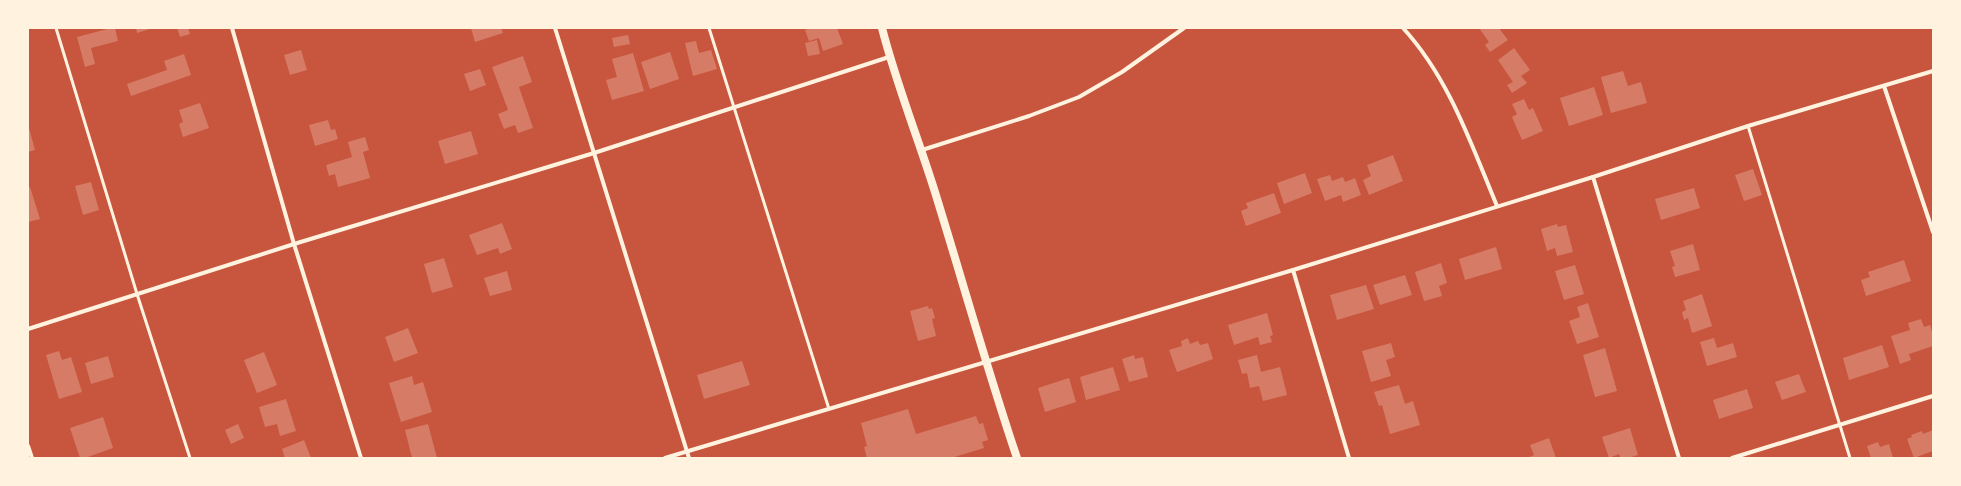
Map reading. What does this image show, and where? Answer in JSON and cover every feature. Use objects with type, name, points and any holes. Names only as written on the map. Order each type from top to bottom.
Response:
[{"type":"main road","points":[[882,28],[889,57],[922,150],[985,363],[1016,458]]},
{"type":"street","points":[[232,28],[294,244],[361,458]]},
{"type":"street","points":[[555,28],[689,458]]},
{"type":"street","points":[[922,150],[1029,116],[1079,97],[1122,72],[1184,28]]},
{"type":"street","points":[[1403,28],[1438,76],[1456,107],[1497,206]]},
{"type":"street","points":[[28,328],[294,244],[594,153],[889,57]]},
{"type":"street","points":[[665,458],[1293,270],[1593,177],[1748,126],[1933,71]]},
{"type":"street","points":[[1884,86],[1933,232]]},
{"type":"street","points":[[1593,177],[1679,458]]},
{"type":"street","points":[[1293,270],[1349,458]]},
{"type":"street","points":[[1732,458],[1933,396]]},
{"type":"street","points":[[28,446],[32,458]]},
{"type":"lane","points":[[56,28],[137,294],[190,458]]},
{"type":"lane","points":[[709,28],[829,409]]},
{"type":"lane","points":[[1748,126],[1850,458]]},
{"type":"building","points":[[115,28],[118,41],[91,48],[95,64],[85,67],[77,37]]},
{"type":"building","points":[[136,28],[153,28],[137,33]]},
{"type":"building","points":[[177,28],[188,28],[190,34],[180,37]]},
{"type":"building","points":[[471,28],[501,28],[503,33],[475,42]]},
{"type":"building","points":[[811,28],[837,28],[843,44],[823,51],[819,38],[809,41],[805,30]]},
{"type":"building","points":[[1479,28],[1499,28],[1508,40],[1490,52],[1485,45],[1489,42]]},
{"type":"building","points":[[628,35],[630,44],[614,47],[612,38]]},
{"type":"building","points":[[817,40],[820,54],[808,56],[805,43]]},
{"type":"building","points":[[696,41],[699,53],[711,50],[717,69],[693,76],[685,43]]},
{"type":"building","points":[[1514,48],[1530,70],[1521,76],[1527,83],[1512,93],[1507,85],[1513,82],[1498,60]]},
{"type":"building","points":[[301,50],[307,70],[290,75],[284,55]]},
{"type":"building","points":[[670,52],[679,79],[650,89],[641,62]]},
{"type":"building","points":[[633,53],[644,91],[612,100],[606,80],[617,77],[612,59]]},
{"type":"building","points":[[184,54],[191,75],[131,96],[127,84],[167,70],[164,61]]},
{"type":"building","points":[[523,56],[532,82],[519,87],[533,128],[518,133],[515,125],[504,129],[498,114],[508,110],[492,67]]},
{"type":"building","points":[[480,69],[486,85],[470,91],[464,74]]},
{"type":"building","points":[[1623,71],[1628,86],[1641,82],[1647,103],[1611,113],[1601,77]]},
{"type":"building","points":[[1594,87],[1603,115],[1569,126],[1560,98]]},
{"type":"building","points":[[1524,99],[1529,110],[1533,108],[1543,131],[1522,140],[1512,117],[1517,114],[1512,104]]},
{"type":"building","points":[[200,103],[209,128],[183,137],[179,124],[183,122],[179,110]]},
{"type":"building","points":[[328,120],[331,130],[335,129],[338,139],[315,146],[309,125]]},
{"type":"building","points":[[28,124],[35,150],[28,152]]},
{"type":"building","points":[[471,131],[478,154],[445,164],[438,141]]},
{"type":"building","points":[[365,137],[369,150],[363,152],[370,178],[338,187],[335,174],[329,176],[326,165],[352,157],[348,142]]},
{"type":"building","points":[[1393,155],[1403,181],[1369,195],[1363,180],[1371,176],[1367,165]]},
{"type":"building","points":[[1753,169],[1762,195],[1744,201],[1735,175]]},
{"type":"building","points":[[1305,173],[1312,193],[1284,204],[1277,183]]},
{"type":"building","points":[[1330,175],[1332,181],[1343,177],[1345,182],[1355,178],[1361,195],[1343,202],[1341,195],[1325,201],[1317,179]]},
{"type":"building","points":[[91,182],[99,210],[83,215],[75,186]]},
{"type":"building","points":[[30,187],[40,219],[28,222],[28,188]]},
{"type":"building","points":[[1694,188],[1700,208],[1661,220],[1655,199]]},
{"type":"building","points":[[1274,193],[1281,213],[1246,226],[1241,211],[1248,208],[1246,203]]},
{"type":"building","points":[[502,223],[512,249],[500,254],[498,248],[477,255],[469,235]]},
{"type":"building","points":[[1557,224],[1558,227],[1566,225],[1573,252],[1557,256],[1555,248],[1547,251],[1541,229]]},
{"type":"building","points":[[1693,244],[1700,270],[1675,277],[1672,267],[1675,266],[1670,251]]},
{"type":"building","points":[[1496,247],[1502,269],[1465,280],[1459,259]]},
{"type":"building","points":[[444,258],[453,287],[432,293],[424,264]]},
{"type":"building","points":[[1904,260],[1911,281],[1866,296],[1861,280],[1870,277],[1868,272]]},
{"type":"building","points":[[1441,263],[1447,283],[1439,286],[1442,296],[1424,301],[1415,272]]},
{"type":"building","points":[[1575,265],[1584,294],[1564,300],[1555,271]]},
{"type":"building","points":[[507,271],[512,290],[490,296],[484,278]]},
{"type":"building","points":[[1405,275],[1412,295],[1380,305],[1373,285]]},
{"type":"building","points":[[1366,285],[1374,309],[1337,320],[1330,295]]},
{"type":"building","points":[[1702,294],[1712,326],[1692,333],[1688,318],[1684,320],[1682,312],[1686,310],[1683,301]]},
{"type":"building","points":[[1588,303],[1599,337],[1577,344],[1569,321],[1580,317],[1577,307]]},
{"type":"building","points":[[928,306],[929,309],[932,308],[935,318],[932,319],[936,336],[918,341],[910,311]]},
{"type":"building","points":[[1267,313],[1273,335],[1270,336],[1272,342],[1260,345],[1258,337],[1234,345],[1228,325]]},
{"type":"building","points":[[1921,319],[1924,327],[1930,325],[1933,335],[1933,346],[1909,354],[1911,360],[1900,364],[1891,336],[1910,330],[1908,323]]},
{"type":"building","points":[[408,328],[418,353],[394,362],[385,337]]},
{"type":"building","points":[[1188,338],[1190,344],[1198,341],[1200,345],[1208,343],[1213,359],[1177,372],[1169,350],[1182,346],[1181,341]]},
{"type":"building","points":[[1714,338],[1717,348],[1733,343],[1737,357],[1707,366],[1700,342]]},
{"type":"building","points":[[1391,343],[1395,357],[1386,360],[1391,376],[1371,382],[1362,351]]},
{"type":"building","points":[[1882,345],[1889,367],[1849,380],[1843,358]]},
{"type":"building","points":[[1605,348],[1617,391],[1595,397],[1583,355]]},
{"type":"building","points":[[59,351],[62,360],[71,357],[82,392],[59,399],[46,355]]},
{"type":"building","points":[[264,352],[277,385],[257,393],[244,360]]},
{"type":"building","points":[[1134,355],[1135,359],[1143,357],[1148,377],[1129,382],[1122,359]]},
{"type":"building","points":[[1257,355],[1261,372],[1280,367],[1287,395],[1263,401],[1259,386],[1250,388],[1247,373],[1242,374],[1238,360]]},
{"type":"building","points":[[108,356],[114,377],[91,384],[85,363]]},
{"type":"building","points":[[742,361],[750,385],[704,399],[697,375]]},
{"type":"building","points":[[1113,367],[1120,390],[1086,400],[1080,377]]},
{"type":"building","points":[[1799,374],[1806,392],[1782,400],[1775,382]]},
{"type":"building","points":[[412,376],[414,385],[423,382],[432,412],[401,422],[389,383]]},
{"type":"building","points":[[1069,378],[1076,402],[1045,412],[1038,388]]},
{"type":"building","points":[[1399,385],[1405,404],[1413,401],[1420,425],[1390,434],[1382,405],[1379,406],[1374,392]]},
{"type":"building","points":[[1747,389],[1753,408],[1719,419],[1713,400]]},
{"type":"building","points":[[286,399],[296,431],[280,436],[277,424],[265,427],[259,407]]},
{"type":"building","points":[[908,409],[916,434],[976,416],[979,424],[983,423],[988,440],[982,442],[984,448],[951,458],[867,458],[864,447],[867,446],[861,423]]},
{"type":"building","points":[[103,417],[113,448],[85,458],[80,458],[70,428]]},
{"type":"building","points":[[238,424],[244,438],[231,444],[225,430]]},
{"type":"building","points":[[428,424],[437,458],[412,458],[405,430]]},
{"type":"building","points":[[1630,428],[1638,455],[1628,458],[1620,458],[1619,454],[1609,458],[1602,437]]},
{"type":"building","points":[[1933,430],[1933,451],[1914,458],[1907,439],[1912,437],[1911,435],[1922,431],[1923,434]]},
{"type":"building","points":[[1549,438],[1556,458],[1527,458],[1534,455],[1530,445]]},
{"type":"building","points":[[304,440],[311,458],[285,458],[282,449]]},
{"type":"building","points":[[1878,442],[1880,447],[1889,444],[1893,458],[1871,458],[1867,446]]}]
